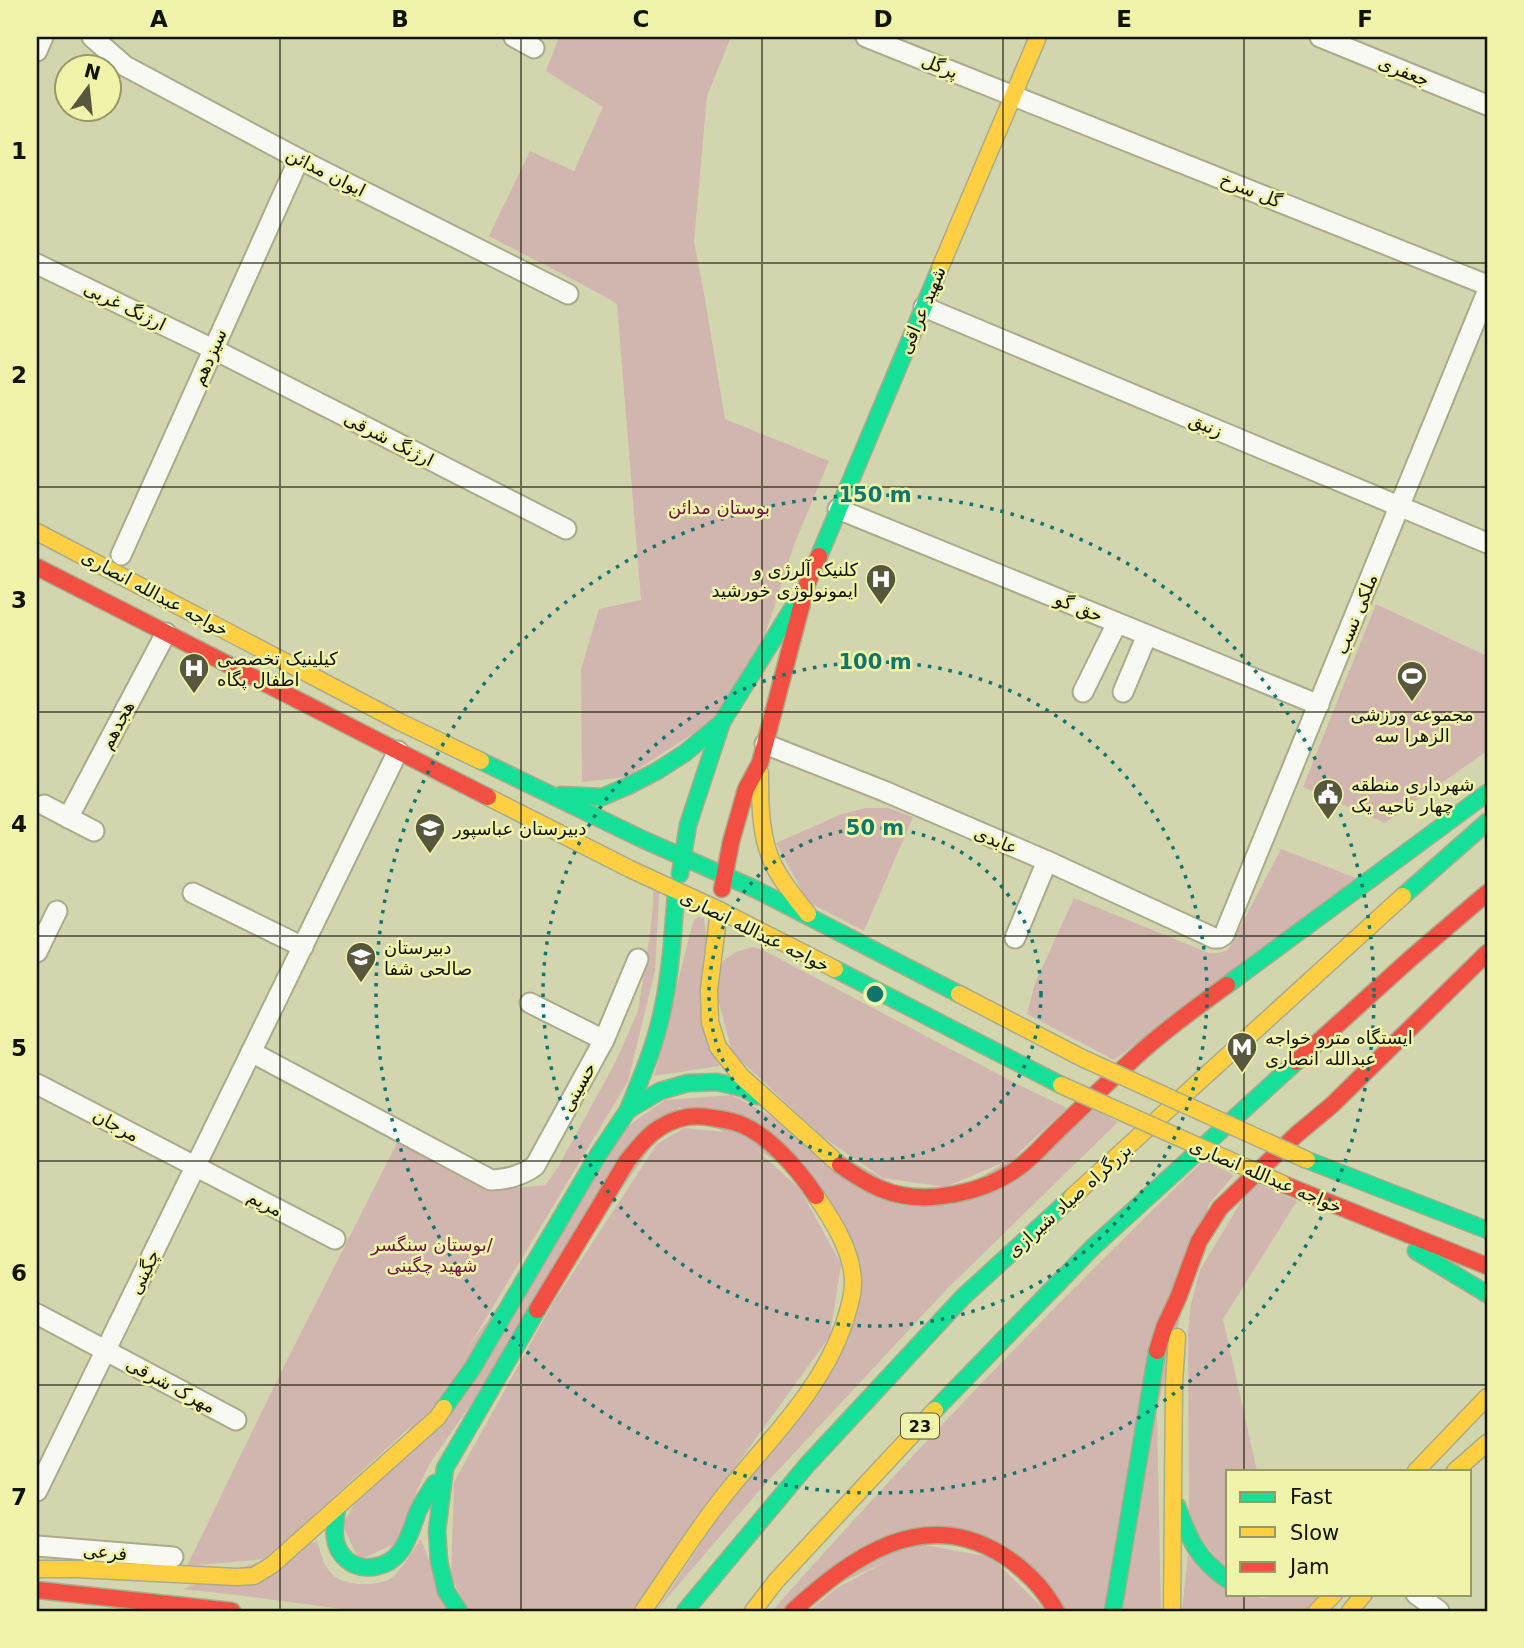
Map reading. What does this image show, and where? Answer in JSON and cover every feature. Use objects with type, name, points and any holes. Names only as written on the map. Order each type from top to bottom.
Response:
[{"type":"main road","name":"شهید عراقی","points":[[1038,37],[807,584],[762,754],[746,789],[724,875],[709,995],[709,1012],[715,1039],[729,1062],[825,1153],[862,1180],[889,1193],[916,1198],[945,1197],[977,1189],[1005,1177],[1022,1164],[1176,1022],[1487,793]]},
{"type":"main road","name":"خواجه عبدالله انصاری","points":[[37,532],[400,722],[642,839],[755,888],[1082,1058],[1307,1160],[1487,1230]]},
{"type":"main road","name":"خواجه عبدالله انصاری","points":[[37,567],[1061,1085],[1283,1184],[1487,1266]]},
{"type":"main road","name":"شهید عراقی","points":[[628,1110],[659,1026],[688,825],[722,722],[807,584]]},
{"type":"main road","points":[[550,795],[602,797],[628,786],[685,753],[722,722]]},
{"type":"main road","points":[[762,754],[760,811],[769,854],[811,919]]},
{"type":"main road","name":"بزرگراه صیاد شیرازی","points":[[685,1611],[807,1465],[963,1297],[1352,941],[1487,822]]},
{"type":"main road","name":"23","points":[[753,1611],[776,1581],[854,1496],[1093,1247],[1410,959],[1487,893]]},
{"type":"main road","points":[[1113,1611],[1155,1359],[1164,1328],[1199,1241],[1220,1208],[1296,1135],[1332,1105],[1487,953]]},
{"type":"main road","points":[[37,1569],[237,1577],[254,1576],[272,1565],[437,1418],[452,1399],[598,1155],[628,1110],[660,1091],[688,1083],[717,1082],[743,1088],[772,1103]]},
{"type":"main road","points":[[337,1509],[333,1538],[339,1552],[349,1563],[365,1568],[377,1567],[388,1563],[405,1548],[423,1500],[445,1468],[627,1161],[643,1142],[661,1127],[683,1117],[704,1116],[736,1122],[777,1149],[806,1181],[836,1227],[851,1266],[851,1303],[838,1341],[807,1395],[718,1503],[643,1611]]},
{"type":"main road","points":[[1355,1214],[1487,1294]]},
{"type":"main road","points":[[1172,1611],[1174,1384],[1178,1298]]},
{"type":"main road","points":[[1417,1470],[1487,1397]]},
{"type":"main road","points":[[1456,1470],[1487,1443]]},
{"type":"main road","points":[[1472,1470],[1487,1452]]},
{"type":"main road","points":[[445,1468],[438,1531],[439,1561],[446,1591],[459,1611]]},
{"type":"main road","points":[[1174,1499],[1196,1552],[1212,1570],[1226,1579]]},
{"type":"main road","points":[[793,1611],[827,1581],[874,1550],[916,1535],[939,1534],[962,1537],[1005,1554],[1044,1590],[1056,1611]]},
{"type":"main road","points":[[37,1590],[232,1611]]},
{"type":"main road","points":[[1317,1611],[1332,1596]]},
{"type":"main road","points":[[1350,1611],[1362,1596]]},
{"type":"street","points":[[37,51],[43,37]]},
{"type":"street","name":"ایوان مدائن","points":[[92,37],[125,66],[299,159],[568,294]]},
{"type":"street","points":[[514,37],[534,48]]},
{"type":"street","name":"پرگل","points":[[866,37],[1014,96]]},
{"type":"street","name":"جعفری","points":[[1321,37],[1487,105]]},
{"type":"street","name":"گل سرخ","points":[[1014,96],[1487,285]]},
{"type":"street","name":"سیزدهم","points":[[121,555],[299,159]]},
{"type":"street","name":"ارژنگ غربی","points":[[37,264],[213,349]]},
{"type":"street","name":"ملکی نسب","points":[[1224,935],[1487,292]]},
{"type":"street","name":"زنبق","points":[[924,307],[1487,543]]},
{"type":"street","name":"ارژنگ شرقی","points":[[213,349],[566,528]]},
{"type":"street","name":"حق گو","points":[[838,509],[1319,705]]},
{"type":"street","points":[[1083,692],[1117,623]]},
{"type":"street","name":"هجدهم","points":[[68,818],[166,633]]},
{"type":"street","points":[[1123,692],[1147,635]]},
{"type":"street","name":"چگینی","points":[[37,1491],[398,751]]},
{"type":"street","name":"عابدی","points":[[762,754],[884,791],[1047,861],[1214,938],[1224,935]]},
{"type":"street","points":[[44,805],[94,831]]},
{"type":"street","points":[[1015,938],[1047,861]]},
{"type":"street","points":[[193,893],[303,947]]},
{"type":"street","points":[[37,952],[57,911]]},
{"type":"street","points":[[604,1040],[638,959]]},
{"type":"street","name":"حسینی","points":[[251,1052],[491,1180],[507,1179],[522,1175],[535,1166],[604,1040],[530,1003]]},
{"type":"street","name":"مرجان","points":[[37,1084],[195,1166]]},
{"type":"street","name":"مریم","points":[[195,1166],[335,1239]]},
{"type":"street","points":[[37,1314],[106,1350]]},
{"type":"street","name":"مهرک شرقی","points":[[106,1350],[236,1420]]},
{"type":"street","name":"فرعی","points":[[37,1546],[173,1557]]},
{"type":"street","points":[[1419,1596],[1439,1611]]},
{"type":"green space","name":"بوستان مدائن","points":[[559,37],[731,37],[707,96],[694,242],[725,419],[829,461],[794,545],[765,635],[714,720],[626,777],[582,782],[581,669],[599,609],[641,600],[617,304],[489,236],[530,151],[574,171],[603,107],[546,71]]},
{"type":"green space","name":"مجموعه ورزشی الزهرا سه","points":[[1376,604],[1487,656],[1487,751],[1385,823],[1303,787]]},
{"type":"green space","points":[[865,808],[888,808],[913,817],[864,931],[808,902],[776,843],[842,814]]},
{"type":"green space","points":[[1281,849],[1356,878],[1114,1060],[1027,1014],[1035,983],[1074,898],[1209,953],[1219,953],[1228,950]]},
{"type":"green space","name":"بوستان سنگسر/ شهید چگینی","points":[[653,880],[660,880],[655,971],[628,1081],[434,1405],[266,1559],[187,1566],[399,1139],[483,1185],[514,1188],[545,1185],[557,1169],[616,1061],[638,1011],[650,934]]},
{"type":"green space","points":[[699,917],[704,918],[719,1066],[654,1076],[692,926]]},
{"type":"green space","points":[[753,947],[1067,1108],[1012,1159],[945,1187],[883,1178],[820,1135],[732,1052],[715,988],[723,961],[736,952]]},
{"type":"green space","points":[[732,1095],[933,1206],[1093,1109],[1118,1122],[947,1289],[758,1492],[656,1611],[856,1311],[820,1185],[679,1107],[430,1463],[397,1543],[359,1560],[342,1524],[628,1126],[665,1100]]},
{"type":"green space","points":[[684,1128],[738,1133],[800,1189],[841,1264],[830,1336],[631,1611],[469,1611],[451,1577],[454,1482],[553,1303],[657,1144]]},
{"type":"green space","points":[[1204,1160],[1234,1175],[1209,1204],[1106,1611],[1065,1611],[956,1529],[780,1611],[772,1611],[984,1381]]},
{"type":"green space","points":[[1253,1182],[1297,1201],[1223,1319],[1257,1470],[1226,1470],[1226,1571],[1189,1522],[1188,1332],[1191,1304],[1200,1270]]},
{"type":"green space","points":[[1156,1376],[1161,1611],[1120,1611]]},
{"type":"green space","points":[[421,1539],[448,1611],[357,1611],[183,1589],[317,1541],[325,1563],[338,1579],[353,1583],[378,1583],[395,1575]]},
{"type":"green space","points":[[919,1544],[991,1557],[1046,1611],[809,1611],[837,1588]]},
{"type":"green space","points":[[1188,1555],[1226,1588],[1226,1596],[1320,1596],[1305,1611],[1182,1611]]},
{"type":"traffic: fast","points":[[819,556],[940,268]]},
{"type":"traffic: fast","points":[[680,874],[688,825],[722,722],[792,609]]},
{"type":"traffic: fast","points":[[561,795],[602,797],[628,786],[685,753],[721,723]]},
{"type":"traffic: fast","points":[[481,761],[642,839],[755,889],[959,994]]},
{"type":"traffic: fast","points":[[1227,985],[1487,793]]},
{"type":"traffic: fast","points":[[1403,896],[1487,822]]},
{"type":"traffic: fast","points":[[628,1110],[652,1050],[662,1012],[670,967],[676,892]]},
{"type":"traffic: fast","points":[[835,969],[1061,1085]]},
{"type":"traffic: fast","points":[[935,1410],[1093,1247],[1296,1062]]},
{"type":"traffic: fast","points":[[444,1408],[472,1369],[598,1155],[628,1110],[660,1091],[688,1083],[717,1082],[743,1088],[757,1096]]},
{"type":"traffic: fast","points":[[1307,1160],[1487,1230]]},
{"type":"traffic: fast","points":[[685,1611],[807,1465],[963,1297],[1072,1197]]},
{"type":"traffic: fast","points":[[1416,1251],[1487,1294]]},
{"type":"traffic: fast","points":[[459,1611],[446,1591],[439,1561],[437,1531],[445,1468],[537,1310]]},
{"type":"traffic: fast","points":[[1113,1611],[1157,1351]]},
{"type":"traffic: fast","points":[[337,1509],[335,1536],[338,1549],[350,1562],[373,1567],[398,1554],[418,1511],[435,1483]]},
{"type":"traffic: fast","points":[[1177,1506],[1196,1548],[1209,1565],[1226,1578]]},
{"type":"traffic: slow","points":[[940,268],[1038,37]]},
{"type":"traffic: slow","points":[[37,532],[400,722],[481,761]]},
{"type":"traffic: slow","points":[[760,773],[762,825],[769,854],[781,878],[808,914]]},
{"type":"traffic: slow","points":[[488,797],[835,969]]},
{"type":"traffic: slow","points":[[1072,1197],[1403,896]]},
{"type":"traffic: slow","points":[[719,910],[709,990],[710,1022],[718,1047],[741,1076],[840,1165]]},
{"type":"traffic: slow","points":[[959,994],[1082,1058]]},
{"type":"traffic: slow","points":[[1082,1058],[1307,1160]]},
{"type":"traffic: slow","points":[[1061,1085],[1283,1184]]},
{"type":"traffic: slow","points":[[643,1611],[719,1502],[806,1396],[834,1349],[850,1304],[852,1271],[841,1237],[816,1196]]},
{"type":"traffic: slow","points":[[1172,1611],[1174,1384],[1177,1337]]},
{"type":"traffic: slow","points":[[1417,1470],[1487,1397]]},
{"type":"traffic: slow","points":[[37,1569],[254,1576],[272,1565],[437,1418],[444,1408]]},
{"type":"traffic: slow","points":[[753,1611],[776,1581],[935,1410]]},
{"type":"traffic: slow","points":[[1456,1470],[1487,1443]]},
{"type":"traffic: slow","points":[[1317,1611],[1332,1596]]},
{"type":"traffic: slow","points":[[1350,1611],[1362,1596]]},
{"type":"traffic: jam","points":[[722,889],[731,842],[746,789],[760,763],[807,584],[819,556]]},
{"type":"traffic: jam","points":[[37,567],[488,797]]},
{"type":"traffic: jam","points":[[1296,1062],[1487,893]]},
{"type":"traffic: jam","points":[[1157,1351],[1199,1241],[1220,1208],[1296,1135],[1332,1105],[1487,953]]},
{"type":"traffic: jam","points":[[840,1165],[881,1189],[916,1197],[954,1194],[991,1183],[1022,1165],[1142,1051],[1227,985]]},
{"type":"traffic: jam","points":[[537,1310],[627,1161],[651,1134],[673,1121],[693,1116],[731,1121],[746,1126],[780,1152],[816,1196]]},
{"type":"traffic: jam","points":[[1283,1184],[1487,1266]]},
{"type":"traffic: jam","points":[[793,1611],[839,1573],[864,1557],[890,1544],[916,1537],[943,1535],[972,1540],[1010,1560],[1039,1586],[1056,1611]]},
{"type":"traffic: jam","points":[[37,1590],[232,1611]]},
{"type":"place","name":"کلنیک آلرژی و ایمونولوژی خورشید","points":[[881,606]]},
{"type":"place","name":"کیلینیک تخصصی اطفال پگاه","points":[[194,695]]},
{"type":"place","name":"مجموعه ورزشی الزهرا سه","points":[[1412,703]]},
{"type":"place","name":"شهرداری منطقه چهار ناحیه یک","points":[[1328,821]]},
{"type":"place","name":"دبیرستان عباسپور","points":[[430,855]]},
{"type":"place","name":"دبیرستان صالحی شفا","points":[[361,984]]},
{"type":"place","name":"ایستگاه مترو خواجه عبدالله انصاری","points":[[1242,1074]]}]
